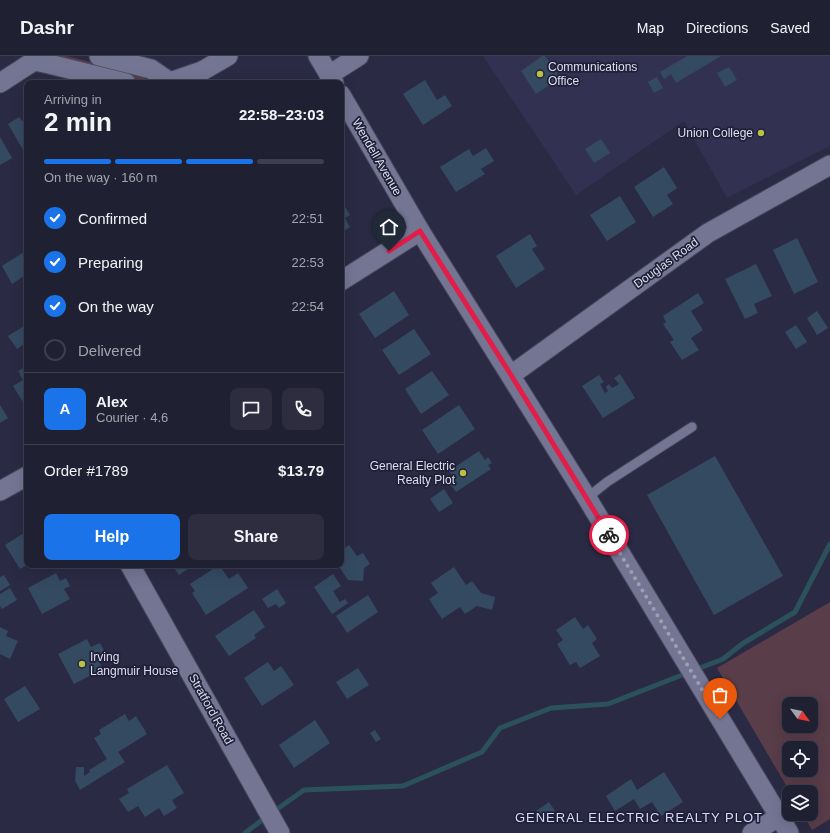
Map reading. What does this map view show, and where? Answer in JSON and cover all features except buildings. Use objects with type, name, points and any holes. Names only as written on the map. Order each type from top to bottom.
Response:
[{"type":"street","points":[[99,56],[151,69],[164,80]]},
{"type":"street","points":[[176,80],[202,71],[228,56]]},
{"type":"street","points":[[318,56],[332,79],[358,56]]},
{"type":"street","points":[[0,83],[29,60],[114,80]]},
{"type":"street","name":"Wendell Avenue","points":[[344,100],[420,231],[587,498],[789,833]]},
{"type":"street","name":"Douglas Road","points":[[511,375],[708,233],[830,165]]},
{"type":"street","points":[[344,279],[420,231]]},
{"type":"street","points":[[0,491],[24,478]]},
{"type":"street","name":"Stratford Road","points":[[132,568],[280,833]]},
{"type":"street","points":[[752,833],[779,817]]},
{"type":"lane","points":[[587,498],[607,482],[692,426]]},
{"type":"shaded area","points":[[47,56],[66,56],[142,75],[147,80],[141,80]]},
{"type":"shaded area","name":"Union College","points":[[483,56],[830,56],[830,146],[727,198],[684,121],[576,195]]},
{"type":"shaded area","points":[[830,602],[830,819],[812,830],[807,821],[818,821],[818,785],[786,785],[717,668]]},
{"type":"waterway","points":[[273,812],[304,790],[403,786],[482,752],[500,728],[551,708],[608,704],[723,659],[742,644],[795,612],[830,544]]},
{"type":"waterway","points":[[245,833],[266,817]]},
{"type":"way so far","points":[[609,535],[720,719]]},
{"type":"place","name":"Communications Office","points":[[540,74]]},
{"type":"place","name":"Union College","points":[[761,133]]},
{"type":"place","name":"General Electric Realty Plot","points":[[463,473]]},
{"type":"place","name":"Irving Langmuir House","points":[[82,664]]},
{"type":"district","name":"GENERAL ELECTRIC REALTY PLOT","points":[[639,817]]},
{"type":"route","points":[[389,251],[420,231],[511,375],[609,535]]}]
